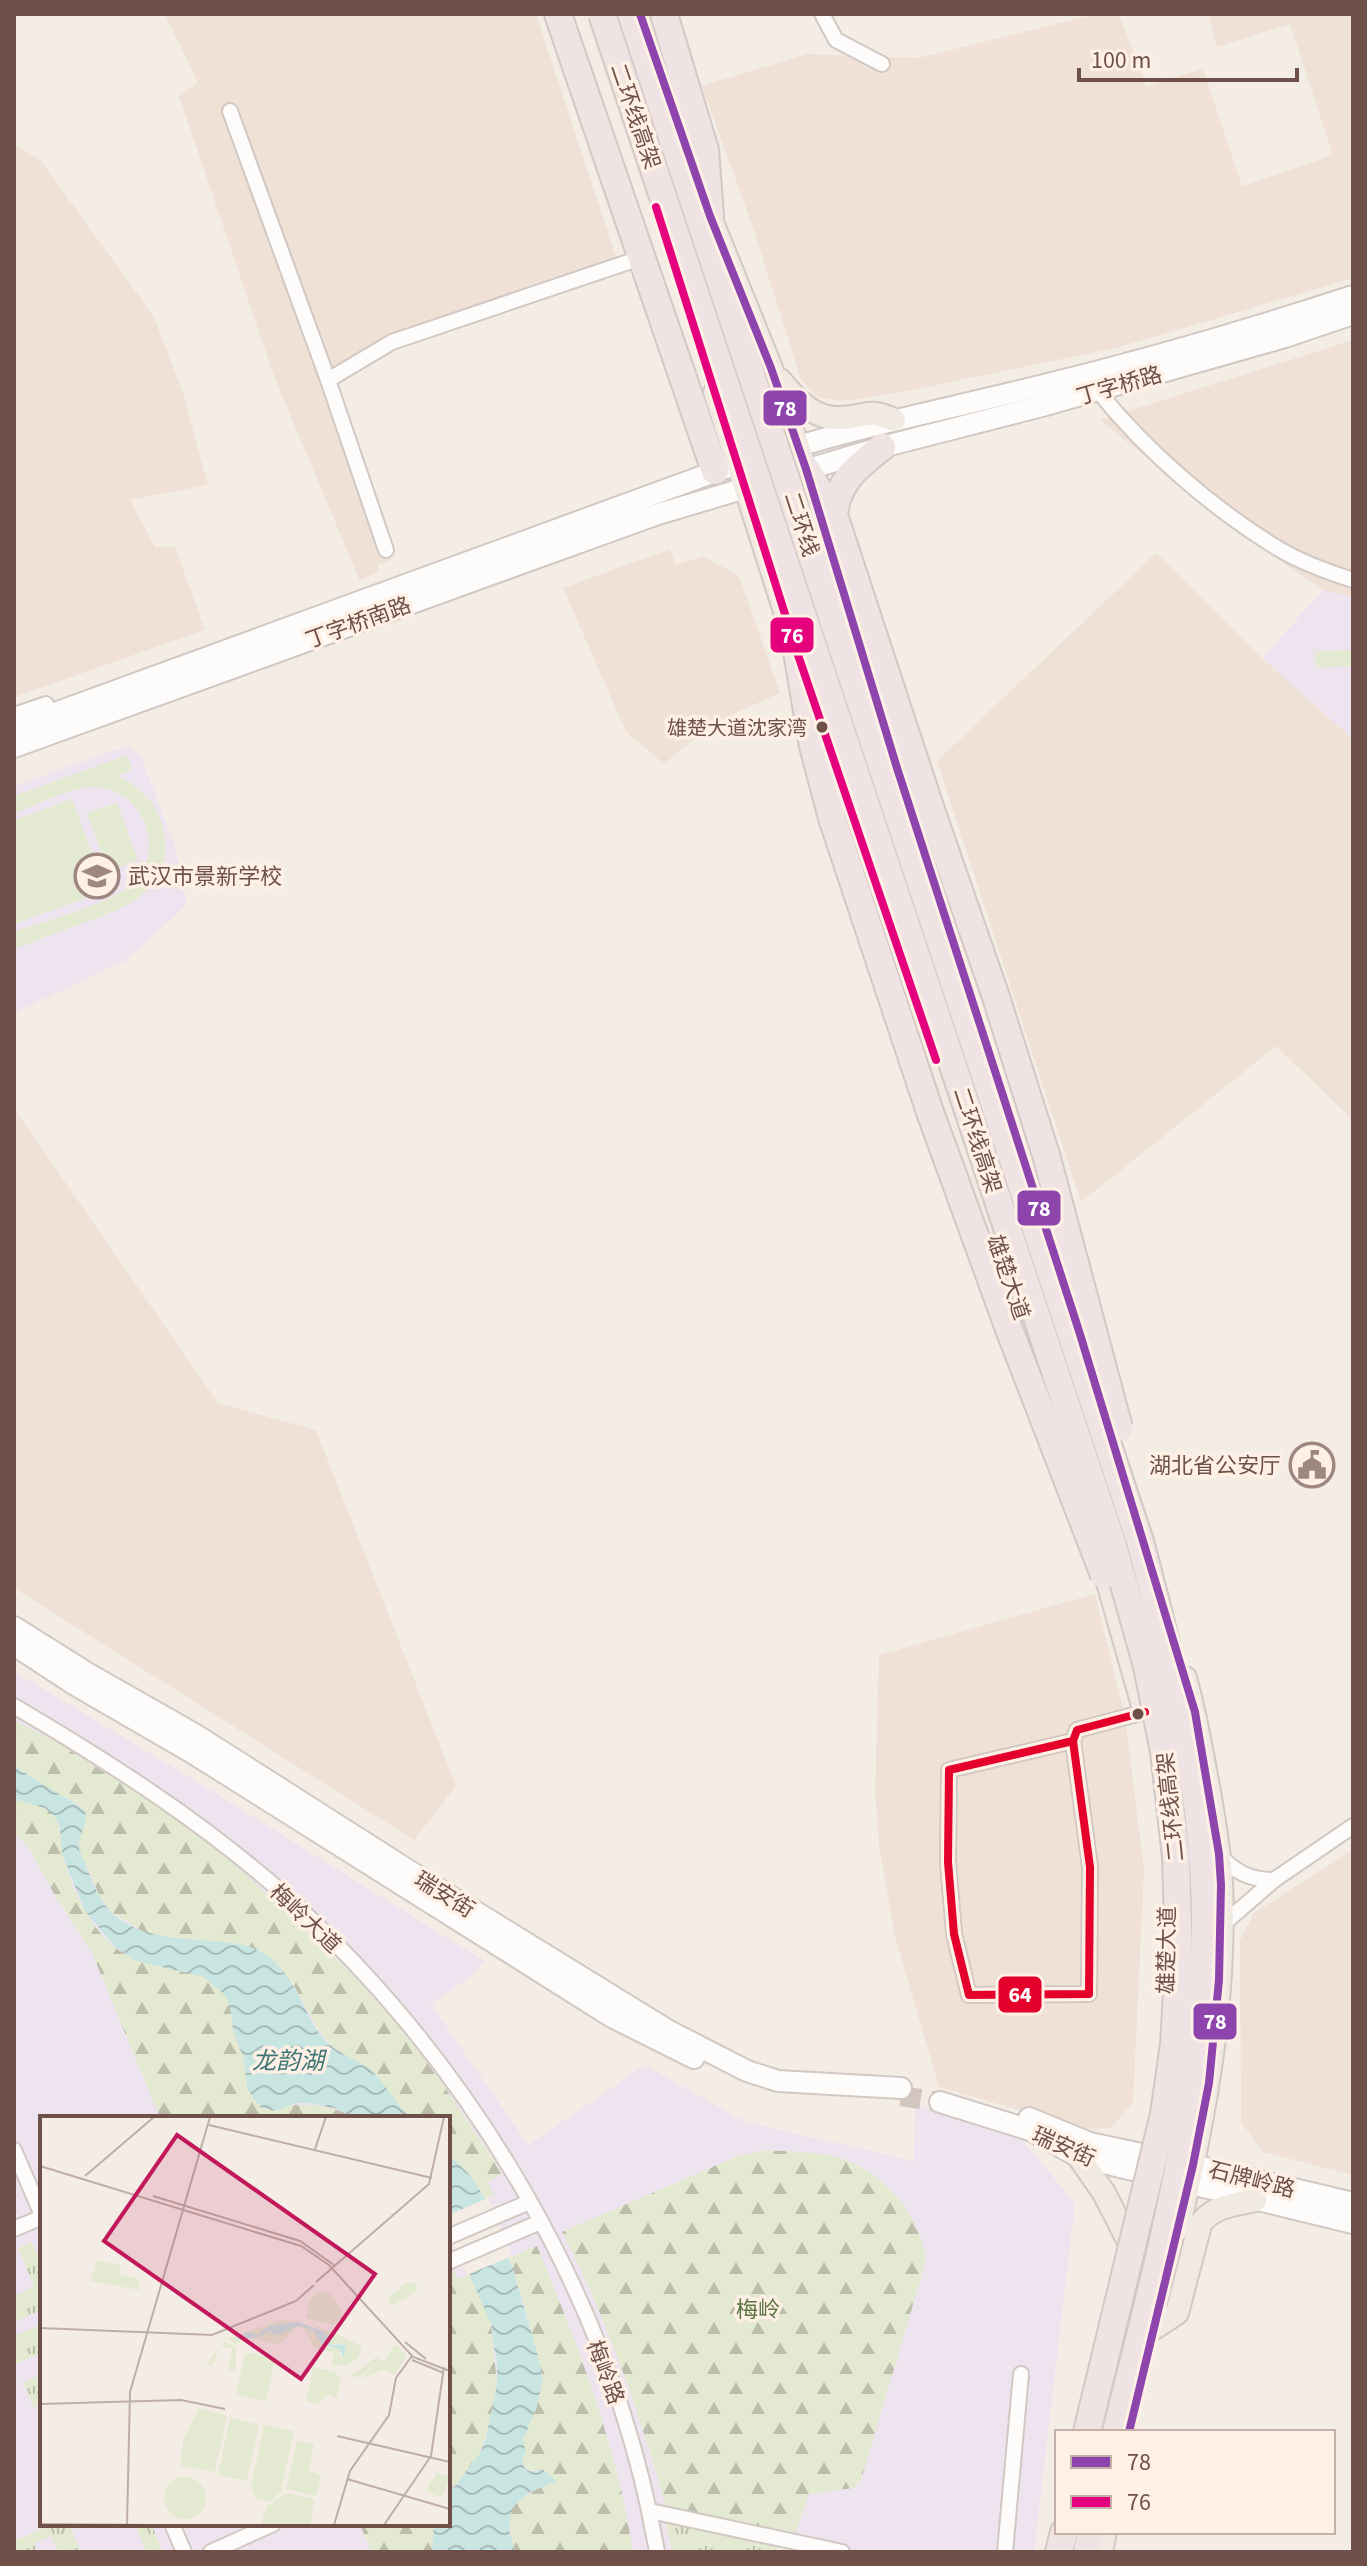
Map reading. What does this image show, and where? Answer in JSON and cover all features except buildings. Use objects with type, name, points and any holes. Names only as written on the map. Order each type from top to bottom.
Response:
[{"type":"highway","points":[[558,14],[715,472]]},
{"type":"highway","name":"二环线高架","points":[[602,14],[1112,1542],[1147,1666],[1164,1752],[1176,1857],[1180,1920],[1177,2002],[1164,2114],[1147,2174],[1089,2430]]},
{"type":"highway","name":"二环线","points":[[631,14],[1140,1541],[1176,1679],[1193,1766],[1203,1865],[1205,1949],[1187,2120],[1164,2233],[1116,2430]]},
{"type":"highway","points":[[664,14],[705,150],[710,216]]},
{"type":"highway","points":[[834,515],[837,495],[848,476],[882,447]]},
{"type":"highway","points":[[802,457],[834,515],[1047,1158],[1132,1480],[1140,1541]]},
{"type":"highway","points":[[797,652],[813,746],[832,818],[930,1112],[1009,1329],[1097,1554],[1129,1650],[1151,1739],[1168,1872],[1170,1928],[1163,2039],[1147,2143],[1147,2174]]},
{"type":"main road","name":"雄楚大道","points":[[593,14],[715,472],[745,487],[797,652],[1034,1351],[1113,1595],[1145,1712],[1155,1767],[1166,1868],[1168,1967],[1147,2174],[1128,2240],[1105,2367],[1089,2430]]},
{"type":"main road","points":[[640,14],[710,216],[771,368],[802,457],[897,768],[1079,1331],[1195,1712],[1219,1854],[1219,1980],[1209,2083],[1191,2174],[1129,2430]]},
{"type":"main road","name":"丁字桥路","points":[[802,457],[894,420],[1054,382],[1278,321],[1353,296]]},
{"type":"main road","name":"丁字桥路","points":[[802,457],[882,447],[1098,391],[1353,314]]},
{"type":"main road","points":[[771,368],[800,402],[817,414],[839,419],[878,412],[894,420]]},
{"type":"main road","name":"丁字桥南路","points":[[14,728],[648,495],[715,472],[802,457]]},
{"type":"main road","name":"丁字桥南路","points":[[14,747],[655,515],[745,487],[802,457]]},
{"type":"main road","name":"瑞安街","points":[[14,1627],[196,1735],[435,1888],[669,2031],[769,2079],[901,2092],[780,2092],[761,2089],[648,2037],[14,1645]]},
{"type":"main road","name":"瑞安街","points":[[940,2097],[1018,2114],[1090,2143],[1147,2174],[1079,2157],[1030,2130],[940,2097]]},
{"type":"main road","points":[[1079,2157],[1104,2193],[1128,2240]]},
{"type":"main road","name":"石牌岭路","points":[[1147,2174],[1191,2174],[1353,2203]]},
{"type":"main road","name":"石牌岭路","points":[[1191,2174],[1255,2200],[1353,2223]]},
{"type":"main road","points":[[1154,2328],[1177,2313],[1204,2217],[1220,2209],[1255,2200]]},
{"type":"street","points":[[822,14],[836,40],[882,64]]},
{"type":"street","points":[[230,111],[386,550]]},
{"type":"street","points":[[328,380],[392,342],[643,257]]},
{"type":"street","points":[[1098,391],[1128,428],[1217,506],[1280,550],[1353,580]]},
{"type":"street","points":[[14,715],[46,704]]},
{"type":"street","name":"梅岭大道","points":[[14,1706],[157,1795],[287,1898],[360,1970],[430,2051],[529,2202]]},
{"type":"street","points":[[1073,1741],[949,1770],[948,1862],[954,1934],[969,1995],[1089,1994],[1090,1867],[1073,1741],[1077,1730],[1145,1712]]},
{"type":"street","points":[[1220,1926],[1274,1880],[1353,1826]]},
{"type":"street","points":[[1219,1854],[1229,1866],[1254,1880],[1274,1880]]},
{"type":"street","points":[[14,2150],[40,2211]]},
{"type":"street","points":[[450,2236],[529,2202]]},
{"type":"street","name":"梅岭路","points":[[529,2202],[570,2280],[610,2379],[638,2465],[657,2552]]},
{"type":"street","points":[[14,2229],[40,2217]]},
{"type":"street","points":[[450,2261],[540,2222]]},
{"type":"street","points":[[1005,2552],[1021,2374]]},
{"type":"street","points":[[650,2511],[842,2552]]},
{"type":"street","points":[[173,2526],[184,2552]]},
{"type":"street","points":[[211,2552],[269,2526]]},
{"type":"shaded area","points":[[165,14],[536,14],[619,266],[392,342],[328,380],[391,561],[378,564],[378,571],[360,581],[275,379],[179,96],[198,83]]},
{"type":"shaded area","points":[[1095,14],[1119,14],[1146,86],[1203,69],[1242,186],[1333,155],[1290,24],[1217,47],[1208,14],[1353,14],[1353,278],[1116,348],[897,393],[843,401],[817,397],[801,379],[752,225],[702,86],[807,54],[918,58]]},
{"type":"shaded area","points":[[14,144],[41,161],[154,317],[184,396],[208,485],[130,500],[155,547],[175,547],[205,630],[14,697]]},
{"type":"shaded area","points":[[1353,340],[1353,597],[1323,590],[1239,532],[1100,420]]},
{"type":"shaded area","points":[[670,549],[676,565],[703,556],[739,576],[780,693],[712,724],[664,764],[626,732],[563,588]]},
{"type":"shaded area","points":[[1156,553],[1262,658],[1353,739],[1353,1120],[1276,1046],[1081,1202],[937,761]]},
{"type":"shaded area","points":[[1323,590],[1353,597],[1353,739],[1262,658]]},
{"type":"shaded area","name":"武汉市景新学校","points":[[127,746],[140,754],[175,846],[187,905],[126,960],[14,1013],[14,786]]},
{"type":"shaded area","points":[[14,1108],[218,1403],[316,1430],[456,1786],[414,1840],[14,1588]]},
{"type":"shaded area","points":[[1095,1594],[1125,1717],[1144,1871],[1133,2103],[1111,2128],[1085,2129],[939,2087],[894,1933],[879,1844],[875,1793],[879,1655]]},
{"type":"shaded area","points":[[14,1671],[484,1961],[472,1976],[431,2004],[528,2145],[645,2065],[745,2122],[914,2161],[915,2106],[1020,2137],[1075,2203],[1034,2552],[817,2552],[778,2543],[776,2552],[14,2552]]},
{"type":"shaded area","points":[[1353,1850],[1353,2175],[1263,2152],[1241,2122],[1240,1940],[1254,1913]]},
{"type":"green space","points":[[1353,650],[1353,666],[1316,668],[1315,651]]},
{"type":"green space","points":[[127,755],[132,770],[117,776],[146,795],[156,808],[162,824],[165,847],[163,865],[156,880],[144,893],[114,911],[14,949],[14,932],[94,905],[133,883],[143,870],[149,839],[137,810],[112,791],[96,787],[77,790],[14,813],[14,796]]},
{"type":"green space","points":[[72,799],[106,891],[14,924],[14,820]]},
{"type":"green space","points":[[117,803],[138,860],[108,871],[87,813]]},
{"type":"green space","points":[[14,1720],[60,1744],[161,1808],[227,1857],[330,1952],[390,2015],[438,2077],[502,2173],[488,2182],[494,2195],[485,2199],[471,2176],[450,2156],[450,2116],[409,2116],[376,2075],[331,2046],[315,2025],[291,1980],[176,1939],[142,1931],[111,1912],[100,1897],[79,1849],[80,1805],[14,1766]]},
{"type":"green space","points":[[14,1799],[49,1811],[60,1829],[63,1856],[76,1892],[88,1916],[104,1937],[126,1954],[201,1976],[224,1993],[230,2006],[249,2089],[260,2107],[321,2106],[352,2116],[159,2116],[92,1953],[30,1850],[14,1831]]},
{"type":"green space","name":"梅岭","points":[[767,2150],[828,2155],[869,2172],[896,2196],[907,2211],[923,2244],[926,2261],[861,2480],[853,2488],[809,2494],[795,2536],[666,2506],[621,2366],[562,2232],[738,2156]]},
{"type":"green space","points":[[32,2242],[40,2261],[40,2311],[14,2322],[14,2296],[34,2287],[18,2248]]},
{"type":"green space","points":[[537,2246],[567,2320],[607,2435],[633,2552],[515,2552],[509,2524],[511,2510],[520,2499],[536,2489],[546,2472],[542,2469],[529,2471],[522,2464],[523,2440],[536,2409],[543,2379],[509,2258]]},
{"type":"green space","points":[[453,2268],[458,2279],[471,2274],[491,2324],[497,2384],[491,2419],[480,2453],[450,2492],[450,2270]]},
{"type":"green space","points":[[40,2325],[40,2354],[15,2364],[14,2336]]},
{"type":"green space","points":[[38,2376],[40,2405],[34,2408],[23,2383]]},
{"type":"green space","points":[[665,2519],[778,2542],[776,2552],[672,2552]]},
{"type":"green space","points":[[48,2526],[70,2526],[81,2552],[58,2552],[51,2536],[34,2543],[37,2552],[14,2552],[14,2541]]},
{"type":"green space","points":[[136,2526],[152,2526],[162,2550],[146,2552]]},
{"type":"green space","points":[[361,2526],[434,2526],[432,2552],[371,2552]]},
{"type":"water","name":"龙韵湖","points":[[14,1766],[85,1810],[86,1820],[79,1849],[100,1898],[114,1915],[126,1923],[152,1934],[251,1947],[274,1961],[290,1981],[322,2037],[333,2048],[372,2071],[409,2116],[352,2116],[334,2108],[307,2103],[274,2111],[260,2107],[247,2088],[244,2060],[225,1995],[204,1977],[137,1961],[115,1947],[85,1911],[62,1854],[60,1827],[55,1817],[45,1808],[14,1799]]},
{"type":"water","points":[[450,2156],[471,2176],[485,2199],[513,2269],[537,2353],[543,2379],[536,2409],[523,2440],[526,2452],[522,2459],[524,2467],[528,2471],[542,2469],[557,2481],[528,2493],[512,2508],[509,2530],[515,2552],[432,2552],[434,2526],[450,2526],[450,2492],[480,2453],[486,2438],[497,2384],[491,2324],[450,2230]]},
{"type":"pier","points":[[488,2198],[512,2256],[467,2275],[450,2239],[450,2214]]},
{"type":"tunnel","points":[[901,2096],[940,2102]]},
{"type":"transit line","name":"78","points":[[640,14],[710,216],[771,368],[806,469],[897,768],[1079,1331],[1195,1712],[1219,1854],[1219,1980],[1209,2083],[1193,2165],[1129,2430]]},
{"type":"transit line","name":"76","points":[[656,207],[797,652],[936,1060]]},
{"type":"transit line","name":"64","points":[[1073,1741],[949,1770],[948,1862],[954,1934],[969,1995],[1089,1994],[1090,1867],[1073,1741],[1077,1730],[1145,1712]]},
{"type":"place","name":"雄楚大道沈家湾","points":[[822,727]]},
{"type":"place","name":"武汉市景新学校","points":[[97,876]]},
{"type":"place","name":"湖北省公安厅","points":[[1312,1465]]}]
